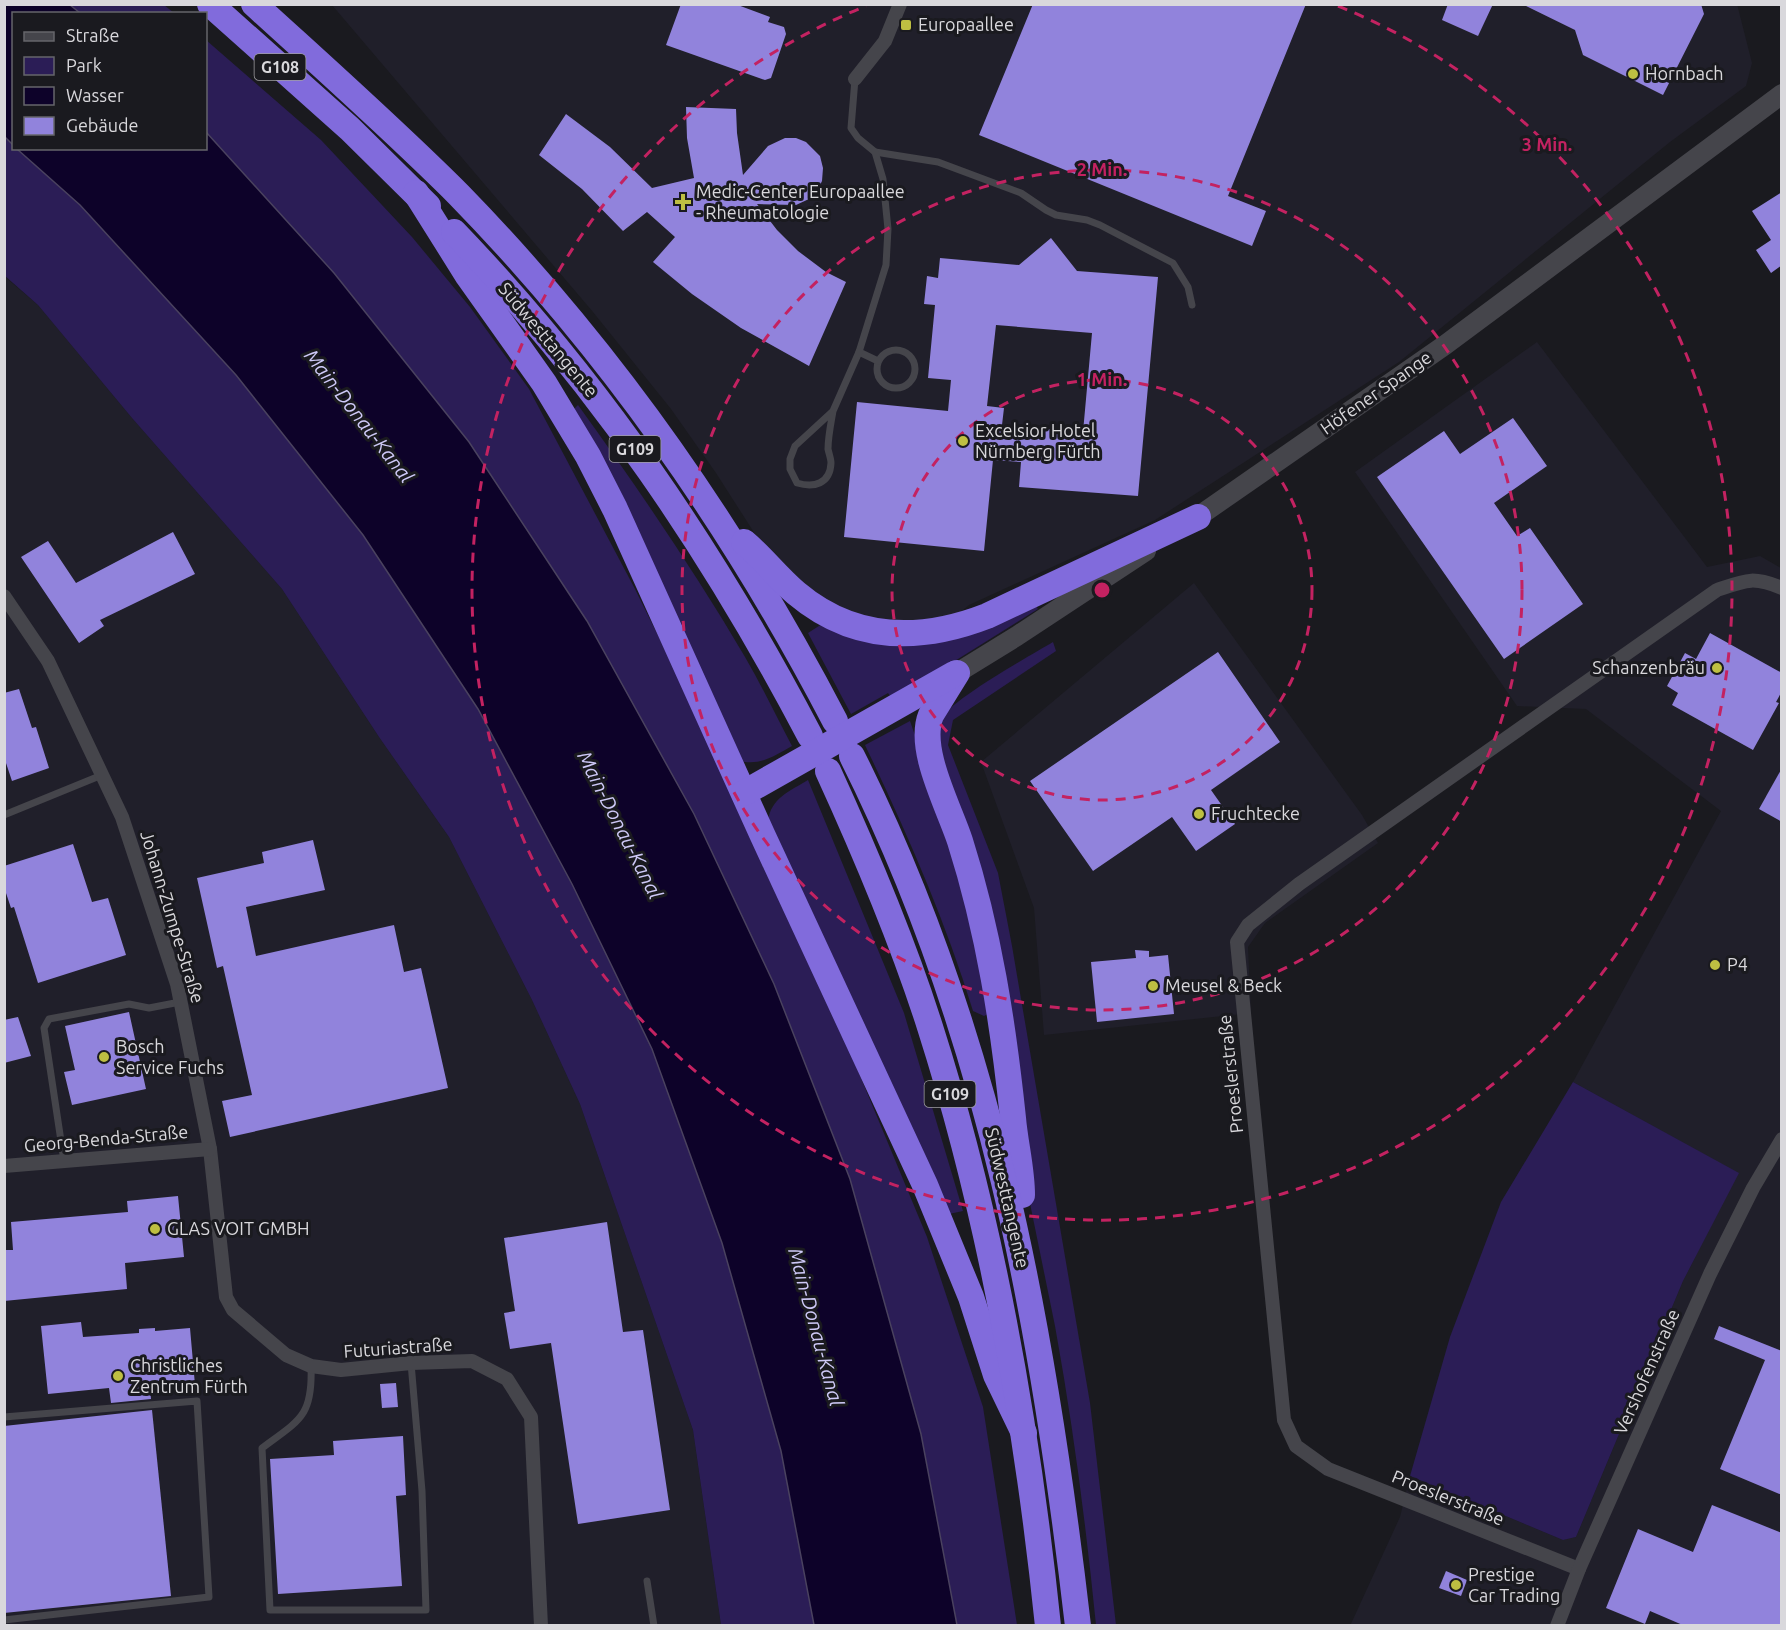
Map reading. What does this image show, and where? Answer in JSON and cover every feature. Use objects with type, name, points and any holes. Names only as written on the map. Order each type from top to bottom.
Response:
[{"type":"highway","name":"Südwesttangente","points":[[210,4],[350,129],[416,193],[478,258],[547,336],[643,460],[725,583],[768,655],[810,736]]},
{"type":"highway","name":"Südwesttangente","points":[[254,4],[368,107],[460,196],[553,299],[643,410],[722,524],[771,604],[835,721]]},
{"type":"highway","points":[[416,193],[468,276],[527,357],[588,456],[755,787],[893,1114],[950,1242],[971,1297],[996,1375],[1024,1433]]},
{"type":"highway","points":[[722,524],[761,556],[777,576],[818,609],[856,627],[902,634],[936,631],[979,619],[1198,517]]},
{"type":"highway","points":[[755,787],[957,673]]},
{"type":"highway","points":[[957,673],[931,715],[928,722],[927,739],[932,762],[972,882],[994,972],[1022,1190],[1024,1267]]},
{"type":"highway","name":"Südwesttangente","points":[[852,756],[903,868],[946,982],[990,1127],[1024,1267],[1054,1438],[1078,1626]]},
{"type":"highway","name":"Südwesttangente","points":[[828,771],[886,903],[908,962],[962,1136],[990,1250],[1024,1433],[1048,1626]]},
{"type":"main road","name":"Höfener Spange","points":[[957,673],[1066,605],[1198,517],[1445,345],[1782,94]]},
{"type":"street","points":[[855,80],[885,41],[900,4]]},
{"type":"street","name":"Proeslerstraße","points":[[1579,1569],[1328,1469],[1296,1446],[1284,1420],[1237,942],[1248,925],[1299,884],[1717,590],[1741,581],[1761,580],[1782,588]]},
{"type":"street","name":"Johann-Zumpe-Straße","points":[[4,596],[48,661],[122,817],[177,984],[210,1149],[226,1297],[232,1310]]},
{"type":"street","name":"Vershofenstraße","points":[[1557,1626],[1579,1569],[1710,1274],[1753,1188],[1782,1139]]},
{"type":"street","name":"Georg-Benda-Straße","points":[[4,1166],[210,1149]]},
{"type":"street","name":"Futuriastraße","points":[[232,1310],[286,1355],[311,1365],[341,1370],[411,1363],[471,1361],[507,1379],[531,1417],[541,1626]]},
{"type":"lane","points":[[855,80],[851,128],[858,138],[875,152],[938,162],[1021,193],[1056,215],[1087,220],[1100,225],[1173,263],[1188,287],[1192,306]]},
{"type":"lane","points":[[832,411],[795,446],[789,469],[797,483],[815,486],[824,481],[829,474],[831,462],[828,449],[832,411],[859,352],[886,265],[888,229],[883,179],[875,152]]},
{"type":"lane","points":[[859,352],[878,361]]},
{"type":"lane","points":[[888,352],[903,352],[913,361],[915,367],[913,377],[901,388],[887,387],[877,375],[878,361],[888,352]]},
{"type":"lane","points":[[4,815],[102,775]]},
{"type":"lane","points":[[64,1161],[44,1028],[49,1019],[129,1004],[149,1008],[180,1002]]},
{"type":"lane","points":[[311,1365],[312,1386],[305,1413],[262,1448],[270,1610],[426,1610],[422,1491],[411,1363]]},
{"type":"lane","points":[[4,1418],[197,1401],[209,1597],[4,1620]]},
{"type":"lane","points":[[647,1581],[654,1626]]},
{"type":"shaded area","points":[[1737,4],[1752,63],[1746,86],[1670,142],[1399,362],[1155,520],[969,605],[950,621],[868,622],[806,593],[755,534],[671,409],[593,312],[332,5]]},
{"type":"shaded area","points":[[4,276],[38,305],[132,418],[282,589],[379,737],[449,837],[532,1000],[580,1104],[693,1430],[721,1625],[5,1625]]},
{"type":"shaded area","points":[[1537,342],[1707,567],[1760,556],[1781,568],[1781,1625],[1350,1626],[1400,1517],[1410,1476],[1563,1540],[1576,1537],[1683,1281],[1738,1173],[1573,1082],[1721,811],[1586,709],[1517,706],[1355,472]]},
{"type":"shaded area","points":[[1194,583],[1362,815],[1378,843],[1265,923],[1248,947],[1251,1013],[1044,1035],[1034,908],[981,762]]},
{"type":"green space","points":[[70,5],[164,5],[173,12],[79,12]]},
{"type":"green space","points":[[207,41],[321,140],[412,237],[470,307],[529,389],[635,589],[722,765],[846,1042],[927,1237],[983,1407],[1017,1625],[957,1625],[921,1434],[850,1179],[774,984],[694,814],[587,621],[469,442],[334,273],[207,133]]},
{"type":"green space","points":[[4,137],[12,144],[12,150],[18,150],[80,205],[236,375],[363,535],[478,709],[572,884],[652,1049],[722,1243],[781,1451],[814,1625],[721,1625],[693,1430],[580,1104],[532,1000],[449,837],[379,737],[282,589],[132,418],[38,305],[5,276]]},
{"type":"green space","points":[[578,405],[706,592],[751,668],[792,746],[760,761],[740,761],[570,413]]},
{"type":"green space","points":[[1033,602],[1038,609],[942,669],[891,697],[888,693],[851,714],[808,633],[822,624],[854,635]]},
{"type":"green space","points":[[1053,642],[1056,651],[953,720],[948,745],[998,873],[1012,946],[1090,1403],[1116,1625],[1096,1625],[1068,1400],[1055,1326],[941,767],[939,743],[940,721],[957,702]]},
{"type":"green space","points":[[910,721],[959,863],[990,1013],[984,1016],[973,1011],[924,876],[865,745]]},
{"type":"green space","points":[[808,780],[904,1013],[963,1211],[949,1214],[768,821],[777,801]]},
{"type":"green space","points":[[1573,1082],[1739,1173],[1683,1281],[1576,1537],[1563,1540],[1410,1476],[1450,1337],[1501,1202]]},
{"type":"water","points":[[4,5],[70,5],[79,12],[12,12],[12,144],[5,137]]},
{"type":"water","name":"Main-Donau-Kanal","points":[[207,133],[334,273],[469,442],[587,621],[694,814],[774,984],[850,1179],[921,1434],[957,1625],[814,1625],[781,1451],[722,1243],[652,1049],[572,884],[478,709],[363,535],[236,375],[80,205],[18,150],[207,150]]},
{"type":"building","points":[[681,4],[735,4],[770,17],[768,22],[784,27],[786,34],[771,78],[765,80],[666,45]]},
{"type":"building","points":[[1033,4],[1306,4],[1228,196],[1266,211],[1252,246],[979,135]]},
{"type":"building","points":[[1448,4],[1493,4],[1478,36],[1442,20]]},
{"type":"building","points":[[1522,4],[1701,4],[1704,14],[1663,95],[1583,55],[1575,30]]},
{"type":"building","points":[[686,107],[736,109],[743,175],[768,146],[785,138],[796,138],[806,142],[820,156],[823,168],[822,181],[816,193],[809,199],[796,205],[757,204],[777,230],[798,251],[826,272],[846,282],[809,366],[741,328],[692,294],[653,262],[675,237],[647,212],[623,231],[582,189],[539,155],[566,114],[610,147],[652,188],[694,178],[687,138]]},
{"type":"building","points":[[1782,192],[1782,265],[1771,273],[1756,250],[1771,240],[1752,211]]},
{"type":"building","points":[[1051,238],[1077,271],[1158,277],[1138,496],[1019,487],[1021,462],[993,460],[984,551],[844,537],[857,402],[948,411],[951,380],[928,378],[935,305],[924,304],[927,276],[938,278],[940,258],[1019,265]],"holes":[[[996,325],[1092,333],[1083,432],[1002,425],[1004,408],[987,406]]]},
{"type":"building","points":[[1513,418],[1547,466],[1494,503],[1517,536],[1530,528],[1583,604],[1504,659],[1377,477],[1444,431],[1460,454]]},
{"type":"building","points":[[173,532],[195,574],[100,620],[104,626],[79,643],[21,557],[48,541],[76,583]]},
{"type":"building","points":[[1710,633],[1782,673],[1782,691],[1776,702],[1779,703],[1753,750],[1672,705],[1678,693],[1667,686],[1685,653],[1696,659]]},
{"type":"building","points":[[1218,652],[1280,742],[1211,790],[1235,824],[1196,851],[1172,817],[1093,871],[1030,781]]},
{"type":"building","points":[[19,689],[32,728],[36,727],[49,768],[12,781],[4,757],[4,693]]},
{"type":"building","points":[[1782,768],[1782,822],[1759,809]]},
{"type":"building","points":[[313,840],[325,890],[246,907],[256,956],[394,925],[404,972],[421,968],[448,1088],[230,1137],[222,1101],[252,1095],[223,966],[217,968],[197,878],[264,863],[262,852]]},
{"type":"building","points":[[73,844],[92,902],[108,898],[126,955],[38,983],[14,907],[11,908],[4,887],[4,866]]},
{"type":"building","points":[[1135,950],[1149,951],[1149,957],[1168,955],[1174,1014],[1097,1022],[1091,962],[1136,958]]},
{"type":"building","points":[[129,1012],[146,1089],[72,1105],[64,1072],[75,1070],[65,1026]]},
{"type":"building","points":[[18,1017],[31,1056],[4,1063],[4,1020]]},
{"type":"building","points":[[178,1196],[184,1257],[125,1263],[127,1289],[4,1301],[4,1250],[13,1250],[11,1222],[128,1212],[127,1201]]},
{"type":"building","points":[[607,1222],[623,1332],[643,1330],[670,1510],[578,1524],[551,1343],[510,1349],[504,1313],[515,1311],[504,1238]]},
{"type":"building","points":[[81,1322],[83,1337],[139,1333],[139,1329],[155,1328],[155,1331],[190,1328],[195,1385],[150,1389],[151,1399],[111,1403],[109,1388],[48,1394],[41,1326]]},
{"type":"building","points":[[1719,1326],[1782,1351],[1782,1495],[1720,1469],[1765,1360],[1714,1339]]},
{"type":"building","points":[[396,1383],[398,1407],[382,1408],[380,1384]]},
{"type":"building","points":[[152,1410],[171,1596],[4,1613],[4,1426]]},
{"type":"building","points":[[403,1436],[406,1495],[396,1496],[402,1586],[278,1594],[270,1459],[334,1455],[333,1441]]},
{"type":"building","points":[[1712,1505],[1782,1533],[1782,1626],[1685,1626],[1650,1611],[1645,1624],[1606,1608],[1638,1529],[1693,1552]]},
{"type":"building","points":[[1446,1571],[1467,1580],[1461,1596],[1439,1588]]},
{"type":"place","name":"Europaallee","points":[[906,25]]},
{"type":"place","name":"Hornbach","points":[[1633,74]]},
{"type":"place","name":"Medic-Center Europaallee - Rheumatologie","points":[[683,202]]},
{"type":"place","name":"Excelsior Hotel Nürnberg Fürth","points":[[963,441]]},
{"type":"place","name":"Schanzenbräu","points":[[1717,668]]},
{"type":"place","name":"Fruchtecke","points":[[1199,814]]},
{"type":"place","name":"P4","points":[[1715,965]]},
{"type":"place","name":"Meusel & Beck","points":[[1153,986]]},
{"type":"place","name":"Bosch Service Fuchs","points":[[104,1057]]},
{"type":"place","name":"GLAS VOIT GMBH","points":[[155,1229]]},
{"type":"place","name":"Christliches Zentrum Fürth","points":[[118,1376]]},
{"type":"place","name":"Prestige Car Trading","points":[[1456,1585]]}]
